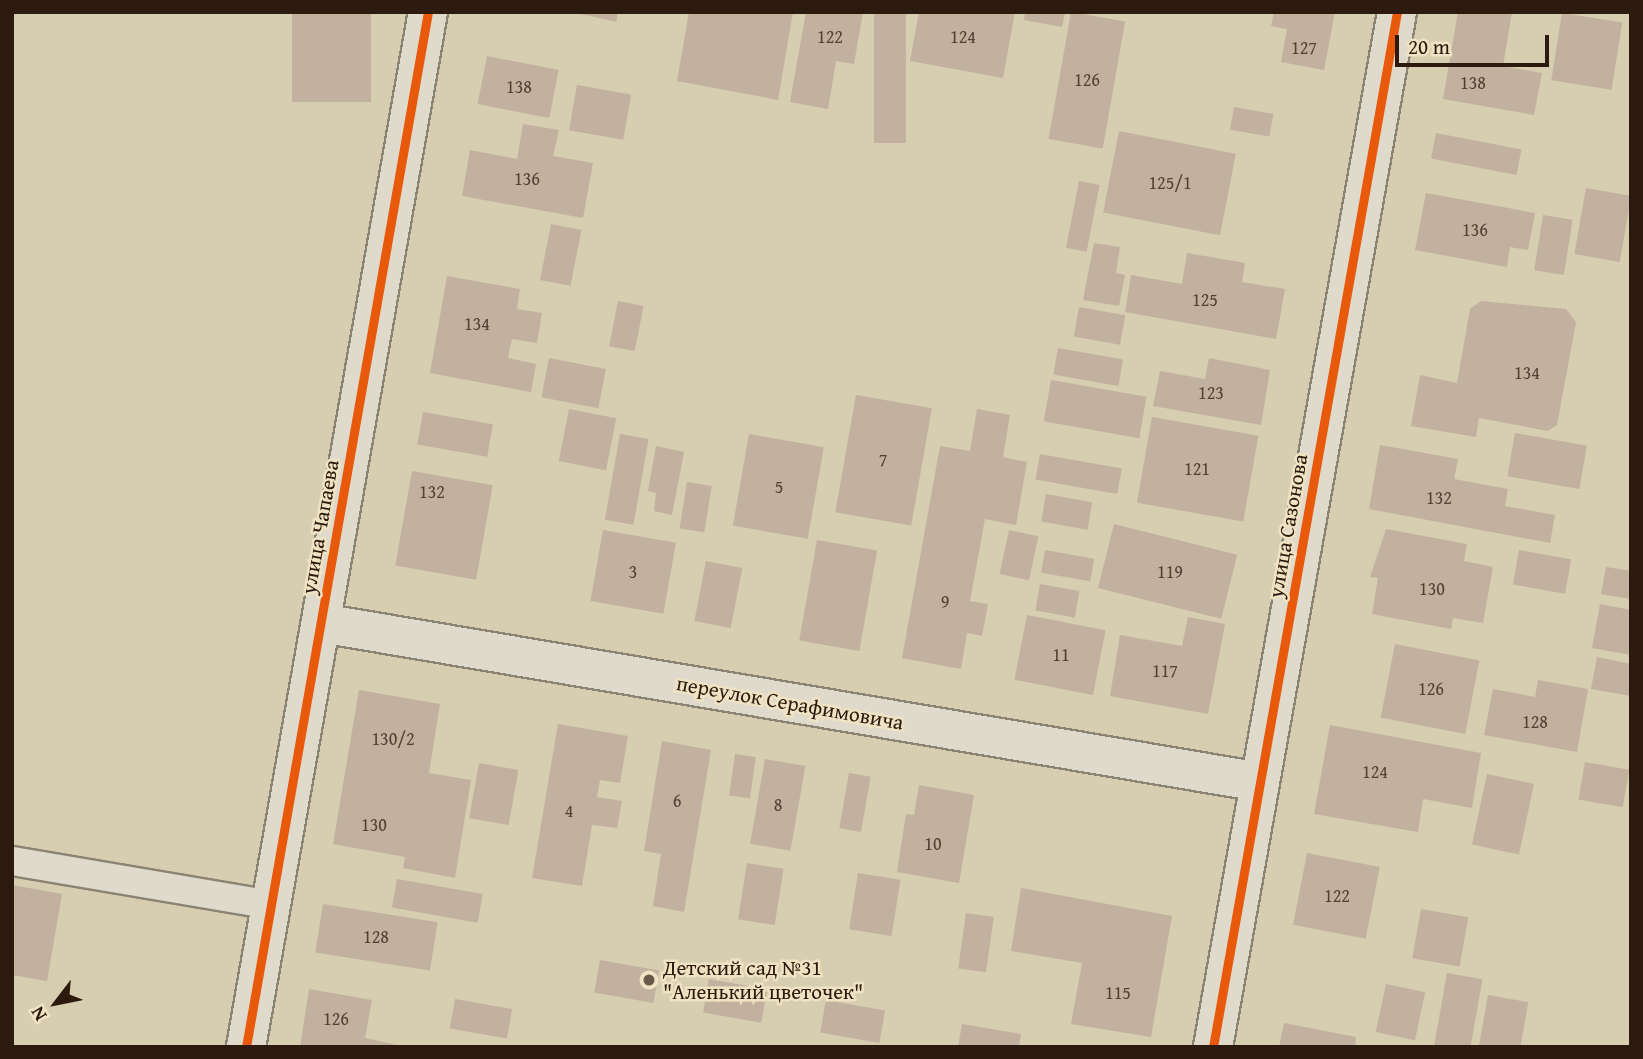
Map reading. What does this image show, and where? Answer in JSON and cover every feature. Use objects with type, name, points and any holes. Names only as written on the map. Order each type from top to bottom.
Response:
[{"type":"street","name":"улица Чапаева","points":[[246,1047],[428,12]]},
{"type":"street","name":"улица Сазонова","points":[[1213,1047],[1397,12]]},
{"type":"street","name":"переулок Серафимовича","points":[[321,623],[1260,782]]},
{"type":"lane","points":[[12,861],[271,905]]},
{"type":"building","points":[[292,12],[371,12],[371,102],[292,102]]},
{"type":"building","points":[[572,12],[618,12],[616,22]]},
{"type":"building","points":[[689,12],[793,12],[778,100],[677,81]]},
{"type":"building","points":[[806,12],[863,12],[854,64],[836,61],[828,109],[790,102]]},
{"type":"building","points":[[874,12],[906,12],[906,143],[874,143]]},
{"type":"building","points":[[919,12],[1015,12],[1003,78],[910,61]]},
{"type":"building","points":[[1025,12],[1065,12],[1062,27],[1024,20]]},
{"type":"building","points":[[1071,12],[1125,22],[1103,149],[1049,139]]},
{"type":"building","points":[[1274,12],[1335,12],[1324,70],[1281,62],[1287,29],[1271,26]]},
{"type":"building","points":[[1458,12],[1512,12],[1503,66],[1542,73],[1534,115],[1443,99]]},
{"type":"building","points":[[1562,13],[1622,23],[1612,90],[1551,80]]},
{"type":"building","points":[[487,56],[559,70],[549,118],[478,104]]},
{"type":"building","points":[[577,85],[631,95],[623,140],[569,130]]},
{"type":"building","points":[[1234,107],[1273,114],[1269,137],[1230,130]]},
{"type":"building","points":[[523,124],[559,130],[553,156],[593,163],[583,218],[462,196],[470,150],[517,159]]},
{"type":"building","points":[[1119,131],[1236,154],[1220,235],[1103,212]]},
{"type":"building","points":[[1436,133],[1521,150],[1516,175],[1431,159]]},
{"type":"building","points":[[1079,181],[1100,185],[1087,252],[1066,248]]},
{"type":"building","points":[[1586,188],[1631,196],[1620,262],[1574,254]]},
{"type":"building","points":[[1426,193],[1535,213],[1528,250],[1510,247],[1507,267],[1415,250]]},
{"type":"building","points":[[1543,215],[1573,220],[1564,275],[1534,270]]},
{"type":"building","points":[[551,224],[581,230],[571,286],[540,280]]},
{"type":"building","points":[[1094,243],[1120,247],[1116,273],[1125,275],[1119,306],[1083,300]]},
{"type":"building","points":[[1187,253],[1245,263],[1242,282],[1285,289],[1276,339],[1125,312],[1131,275],[1182,284]]},
{"type":"building","points":[[447,276],[520,289],[517,309],[542,313],[537,343],[512,339],[508,358],[536,364],[531,392],[430,373]]},
{"type":"building","points":[[618,301],[644,306],[635,351],[609,346]]},
{"type":"building","points":[[1481,301],[1566,309],[1576,322],[1557,425],[1548,431],[1479,418],[1476,437],[1411,426],[1420,375],[1457,383],[1470,309]]},
{"type":"building","points":[[1079,307],[1125,315],[1120,345],[1074,337]]},
{"type":"building","points":[[1058,348],[1123,359],[1118,386],[1053,375]]},
{"type":"building","points":[[549,358],[606,369],[598,408],[541,397]]},
{"type":"building","points":[[1209,358],[1270,370],[1261,425],[1153,406],[1160,371],[1205,379]]},
{"type":"building","points":[[1051,380],[1147,397],[1139,438],[1044,421]]},
{"type":"building","points":[[856,395],[932,408],[911,526],[835,512]]},
{"type":"building","points":[[569,409],[616,418],[606,470],[559,461]]},
{"type":"building","points":[[977,409],[1010,415],[1003,457],[1027,462],[1016,525],[985,519],[970,601],[988,604],[982,636],[967,633],[961,669],[902,658],[940,446],[970,451]]},
{"type":"building","points":[[423,412],[493,424],[487,457],[417,444]]},
{"type":"building","points":[[1152,417],[1258,436],[1243,521],[1137,503]]},
{"type":"building","points":[[1515,433],[1587,446],[1579,489],[1507,476]]},
{"type":"building","points":[[620,434],[649,439],[633,525],[605,520]]},
{"type":"building","points":[[749,434],[824,447],[808,539],[733,526]]},
{"type":"building","points":[[1380,445],[1458,459],[1454,479],[1508,489],[1505,506],[1555,515],[1550,543],[1369,509]]},
{"type":"building","points":[[656,446],[684,452],[672,515],[654,511],[656,493],[648,491]]},
{"type":"building","points":[[1040,454],[1122,468],[1117,494],[1035,480]]},
{"type":"building","points":[[412,471],[493,485],[476,580],[395,566]]},
{"type":"building","points":[[687,482],[712,486],[704,532],[680,528]]},
{"type":"building","points":[[1046,494],[1092,502],[1087,530],[1041,522]]},
{"type":"building","points":[[1114,524],[1237,555],[1221,619],[1098,588]]},
{"type":"building","points":[[1386,529],[1467,544],[1464,561],[1493,567],[1483,623],[1453,618],[1451,629],[1372,614],[1378,578],[1370,577]]},
{"type":"building","points":[[603,530],[676,543],[663,614],[590,601]]},
{"type":"building","points":[[1009,530],[1038,536],[1029,580],[1000,574]]},
{"type":"building","points":[[817,540],[877,551],[859,651],[799,640]]},
{"type":"building","points":[[1045,550],[1094,559],[1090,581],[1041,573]]},
{"type":"building","points":[[1519,550],[1571,559],[1565,594],[1513,584]]},
{"type":"building","points":[[706,561],[742,568],[731,628],[694,621]]},
{"type":"building","points":[[1606,567],[1631,571],[1631,599],[1601,594]]},
{"type":"building","points":[[1040,584],[1079,591],[1075,618],[1035,611]]},
{"type":"building","points":[[1600,604],[1631,610],[1631,655],[1592,648]]},
{"type":"building","points":[[1027,615],[1106,630],[1093,695],[1014,680]]},
{"type":"building","points":[[1188,617],[1225,624],[1208,714],[1110,696],[1120,635],[1182,646]]},
{"type":"building","points":[[1395,644],[1479,660],[1465,734],[1381,718]]},
{"type":"building","points":[[1597,657],[1631,664],[1631,696],[1591,689]]},
{"type":"building","points":[[1538,680],[1588,689],[1577,752],[1484,735],[1493,689],[1535,697]]},
{"type":"building","points":[[359,690],[440,704],[429,773],[471,780],[455,878],[403,868],[405,857],[333,844]]},
{"type":"building","points":[[558,724],[628,736],[620,783],[600,780],[597,797],[622,801],[617,828],[592,825],[582,886],[532,878]]},
{"type":"building","points":[[1330,725],[1481,753],[1472,808],[1423,799],[1418,832],[1314,814]]},
{"type":"building","points":[[662,741],[711,750],[684,912],[653,906],[661,854],[644,851]]},
{"type":"building","points":[[735,754],[756,757],[750,799],[729,796]]},
{"type":"building","points":[[765,759],[805,766],[790,851],[750,844]]},
{"type":"building","points":[[1585,762],[1629,770],[1623,807],[1578,799]]},
{"type":"building","points":[[479,763],[518,770],[509,825],[469,818]]},
{"type":"building","points":[[849,773],[871,777],[861,832],[839,828]]},
{"type":"building","points":[[1487,774],[1534,784],[1519,854],[1472,844]]},
{"type":"building","points":[[919,785],[974,795],[959,883],[897,872],[906,814],[914,815]]},
{"type":"building","points":[[1307,853],[1380,867],[1366,939],[1293,925]]},
{"type":"building","points":[[747,863],[784,869],[775,925],[738,919]]},
{"type":"building","points":[[858,873],[900,880],[892,936],[849,929]]},
{"type":"building","points":[[397,879],[483,894],[478,923],[392,908]]},
{"type":"building","points":[[12,885],[62,894],[47,981],[12,975]]},
{"type":"building","points":[[1021,888],[1172,916],[1151,1037],[1071,1024],[1082,963],[1011,951]]},
{"type":"building","points":[[323,904],[438,922],[430,971],[315,952]]},
{"type":"building","points":[[1421,909],[1468,917],[1460,967],[1412,958]]},
{"type":"building","points":[[966,913],[994,917],[986,972],[958,968]]},
{"type":"building","points":[[600,960],[659,970],[653,1003],[594,992]]},
{"type":"building","points":[[1447,973],[1482,979],[1471,1047],[1434,1046]]},
{"type":"building","points":[[709,979],[767,989],[761,1023],[703,1012]]},
{"type":"building","points":[[1386,984],[1425,992],[1415,1040],[1376,1032]]},
{"type":"building","points":[[309,989],[372,1000],[365,1038],[406,1047],[300,1047]]},
{"type":"building","points":[[1488,995],[1528,1002],[1520,1047],[1479,1047]]},
{"type":"building","points":[[455,999],[512,1009],[507,1039],[450,1029]]},
{"type":"building","points":[[826,1000],[885,1010],[879,1043],[820,1032]]},
{"type":"building","points":[[1284,1023],[1356,1037],[1355,1047],[1279,1047]]},
{"type":"building","points":[[962,1024],[1021,1034],[1019,1047],[958,1047]]},
{"type":"cycle path","points":[[246,1047],[428,12]]},
{"type":"cycle path","points":[[1213,1047],[1397,12]]},
{"type":"place","name":"Детский сад №31 \"Аленький цветочек\"","points":[[649,980]]}]
